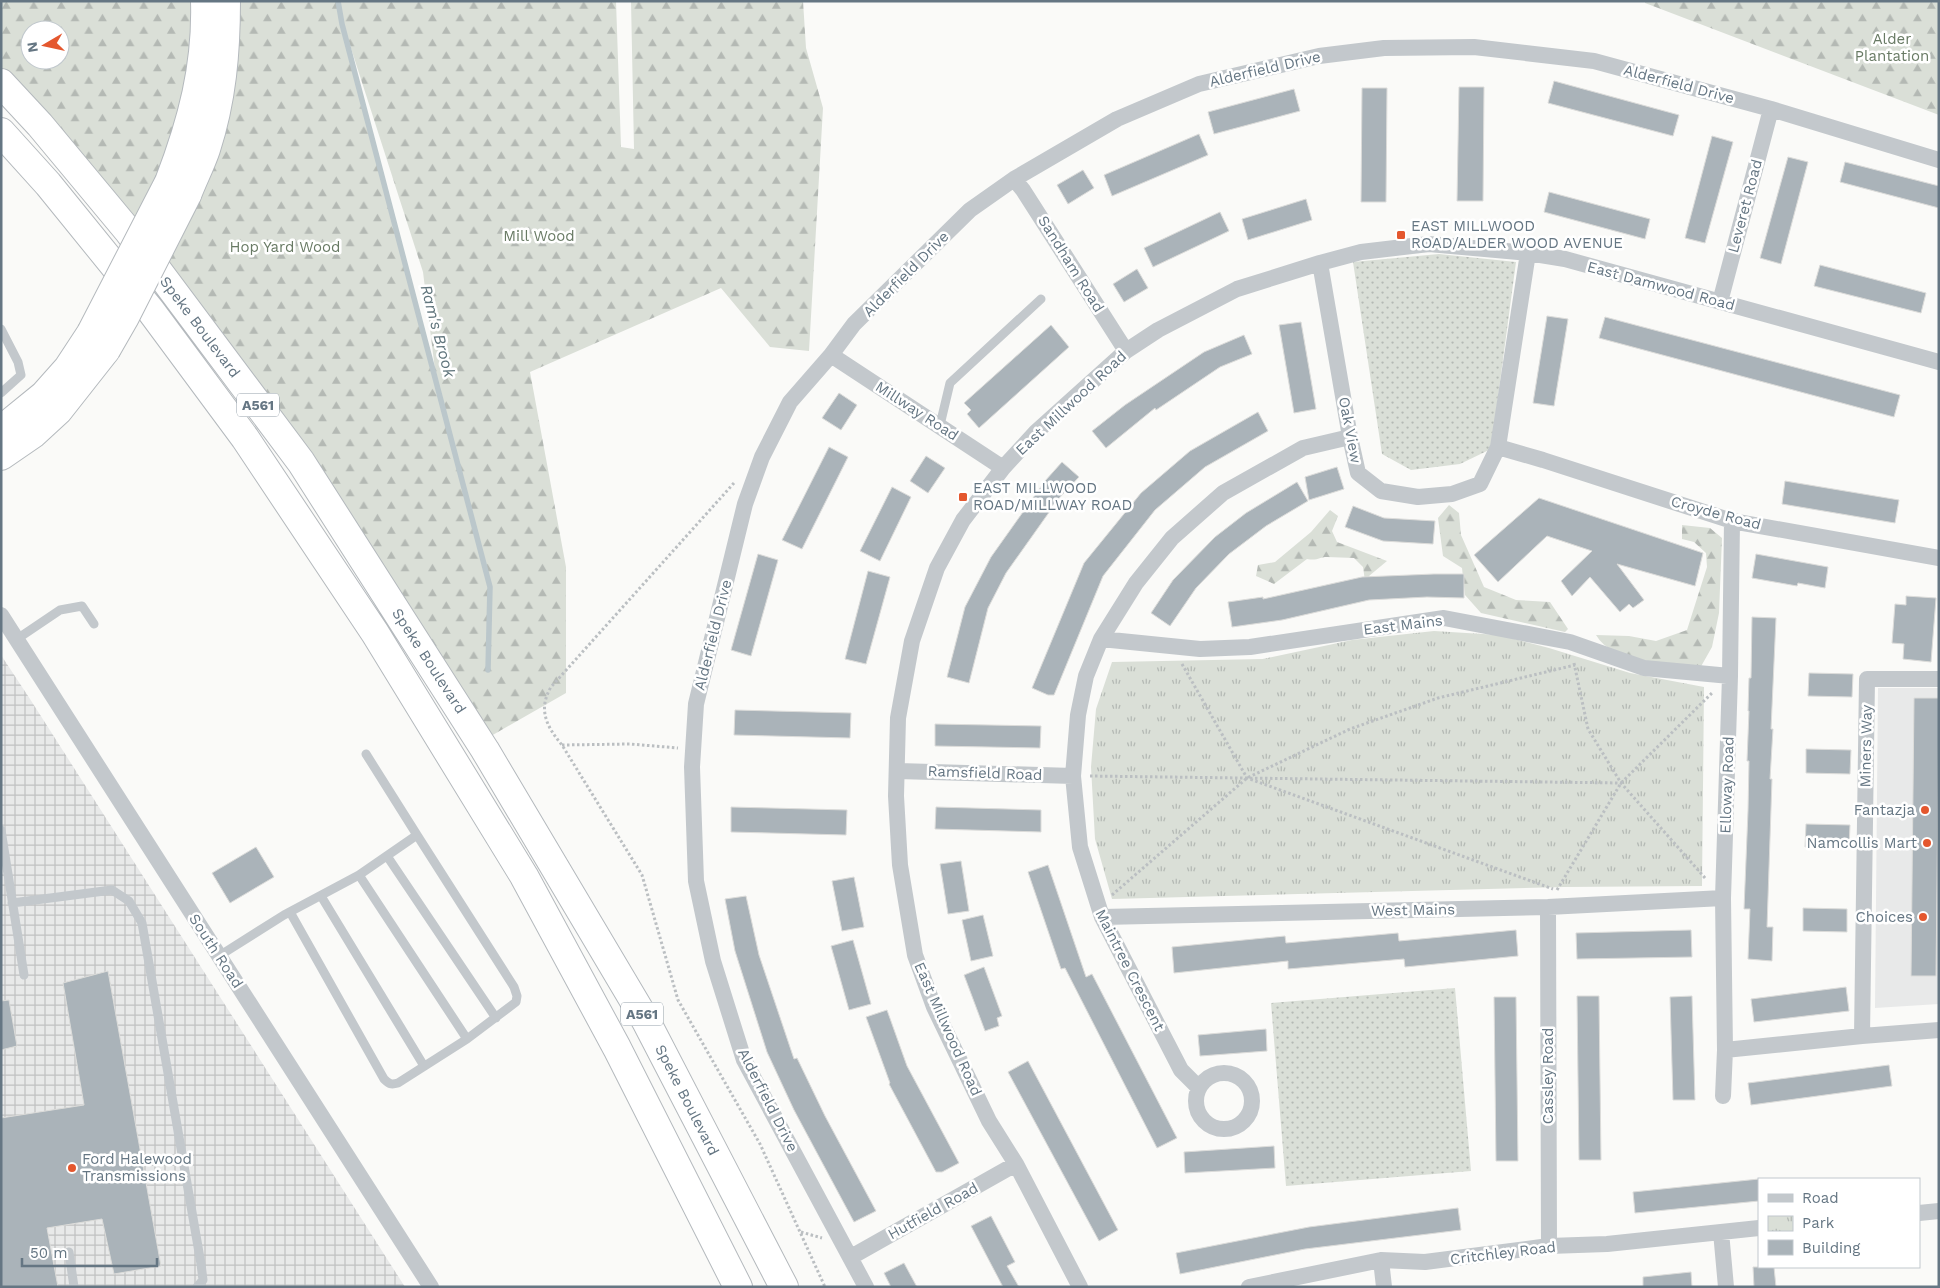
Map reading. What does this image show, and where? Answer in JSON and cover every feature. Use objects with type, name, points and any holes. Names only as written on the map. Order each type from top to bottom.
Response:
[{"type":"highway","points":[[178,188],[185,141],[204,59],[205,1]]},
{"type":"highway","points":[[1,456],[33,434],[58,411],[98,341],[178,188],[206,149],[224,72],[226,1]]},
{"type":"highway","points":[[1,78],[116,216]]},
{"type":"highway","name":"Speke Boulevard","points":[[1,83],[40,125],[116,216],[301,462],[447,688],[646,1021],[784,1287]]},
{"type":"highway","name":"Speke Boulevard","points":[[1,132],[48,184],[150,311],[245,438],[380,641],[524,876],[617,1048],[738,1287]]},
{"type":"highway","points":[[1,430],[44,395],[68,368],[98,341]]},
{"type":"street","name":"Alderfield Drive","points":[[866,1287],[744,1060],[712,961],[696,881],[693,750],[696,704],[745,504],[762,457],[790,402],[831,356],[854,324],[964,216],[1014,178],[1117,119],[1199,84],[1319,56],[1384,48],[1474,46],[1594,61],[1771,109],[1939,160]]},
{"type":"street","name":"Leveret Road","points":[[1720,302],[1771,109]]},
{"type":"street","name":"Sandham Road","points":[[1014,178],[1126,352]]},
{"type":"street","name":"East Damwood Road","points":[[1320,263],[1361,252],[1429,244],[1528,253],[1565,259],[1939,362]]},
{"type":"street","name":"Oak View","points":[[1320,263],[1350,437],[1358,472],[1381,491],[1418,497],[1452,494],[1480,484],[1498,447],[1528,253]]},
{"type":"street","name":"East Millwood Road","points":[[1080,1287],[1016,1164],[985,1112],[934,1007],[915,955],[900,865],[896,796],[898,718],[912,641],[937,568],[963,520],[1003,468],[1036,432],[1126,352],[1158,330],[1236,289],[1320,263]]},
{"type":"street","name":"Millway Road","points":[[831,356],[940,425],[1003,468]]},
{"type":"street","name":"Maintree Crescent","points":[[1199,1088],[1181,1070],[1100,912],[1080,847],[1073,776],[1078,714],[1086,676],[1101,639],[1136,583],[1172,538],[1222,493],[1303,448],[1350,437]]},
{"type":"street","name":"Croyde Road","points":[[1498,447],[1732,521],[1939,558]]},
{"type":"street","name":"Elloway Road","points":[[1723,1096],[1725,1050],[1723,898],[1730,676],[1732,521]]},
{"type":"street","name":"South Road","points":[[1,614],[431,1287]]},
{"type":"street","name":"East Mains","points":[[1101,639],[1200,649],[1250,647],[1444,618],[1570,642],[1644,668],[1730,676]]},
{"type":"street","name":"Miners Way","points":[[1862,1036],[1867,679],[1939,679]]},
{"type":"street","name":"Ramsfield Road","points":[[898,771],[1073,776]]},
{"type":"street","name":"West Mains","points":[[1100,912],[1548,906],[1723,898]]},
{"type":"street","name":"Cassley Road","points":[[1548,906],[1549,1246]]},
{"type":"street","points":[[1725,1050],[1939,1030]]},
{"type":"street","name":"Hutfield Road","points":[[851,1257],[1016,1164]]},
{"type":"street","points":[[1920,1213],[1939,1211]]},
{"type":"street","name":"Critchley Road","points":[[1249,1287],[1382,1260],[1425,1262],[1549,1246],[1607,1244],[1758,1228]]},
{"type":"street","points":[[1721,1232],[1726,1287]]},
{"type":"street","points":[[1382,1260],[1384,1287]]},
{"type":"lane","points":[[940,425],[950,383],[1041,299]]},
{"type":"lane","points":[[1,329],[18,362],[21,375],[1,393]]},
{"type":"lane","points":[[17,639],[60,610],[82,606],[94,624]]},
{"type":"lane","points":[[290,912],[384,1079],[392,1085],[467,1039],[516,1002],[517,996],[514,987],[366,754]]},
{"type":"lane","points":[[1,830],[24,975]]},
{"type":"lane","points":[[219,956],[290,912],[359,875],[417,835]]},
{"type":"lane","points":[[387,856],[496,1018]]},
{"type":"lane","points":[[359,875],[467,1039]]},
{"type":"lane","points":[[12,903],[112,890],[129,901],[142,923],[203,1280],[197,1287]]},
{"type":"lane","points":[[321,896],[424,1066]]},
{"type":"lane","points":[[69,1252],[74,1287]]},
{"type":"path","points":[[762,457],[745,470],[551,687],[544,699],[545,715],[550,732],[562,745],[642,875],[678,1000],[760,1144],[825,1287]]},
{"type":"path","points":[[1570,642],[1588,729],[1622,783],[1723,898]]},
{"type":"path","points":[[1172,646],[1247,778],[1557,890]]},
{"type":"path","points":[[1100,912],[1247,778],[1350,729],[1438,698],[1575,665]]},
{"type":"path","points":[[1548,906],[1622,783],[1730,676]]},
{"type":"path","points":[[562,745],[630,744],[693,750]]},
{"type":"path","points":[[1073,776],[1622,783]]},
{"type":"shaded area","points":[[1,655],[30,699],[405,1287],[1,1287]]},
{"type":"shaded area","points":[[1878,688],[1939,688],[1939,1004],[1875,1008]]},
{"type":"green space","points":[[1,1],[205,1],[196,98],[129,232],[1,83]]},
{"type":"green space","name":"Mill Wood","points":[[226,1],[616,1],[621,147],[634,149],[631,1],[803,1],[806,48],[823,108],[809,351],[770,347],[721,288],[530,372],[566,567],[566,693],[491,736],[156,256]],"holes":[[[340,14],[423,272],[436,378]]]},
{"type":"green space","name":"Alder Plantation","points":[[1645,1],[1939,1],[1939,115],[1645,3]]},
{"type":"green space","points":[[1439,254],[1516,262],[1491,449],[1460,464],[1411,470],[1382,454],[1353,262]]},
{"type":"green space","points":[[1449,505],[1459,513],[1461,535],[1484,587],[1516,600],[1550,602],[1568,629],[1565,632],[1481,613],[1465,595],[1462,568],[1443,556],[1438,518]]},
{"type":"green space","points":[[1330,510],[1338,516],[1332,531],[1337,542],[1387,561],[1369,576],[1372,594],[1367,595],[1363,567],[1354,558],[1327,557],[1314,560],[1307,559],[1274,584],[1256,576],[1258,565],[1275,562],[1311,532]]},
{"type":"green space","points":[[1682,525],[1710,528],[1722,538],[1719,613],[1712,647],[1699,670],[1658,665],[1628,657],[1615,652],[1596,635],[1629,636],[1656,641],[1687,630],[1707,567],[1706,553],[1694,542],[1682,539]]},
{"type":"green space","points":[[1434,631],[1499,635],[1630,673],[1704,687],[1702,886],[1564,887],[1112,899],[1095,839],[1091,767],[1096,709],[1112,662],[1263,659],[1352,640]]},
{"type":"green space","points":[[1455,988],[1471,1171],[1286,1186],[1271,1003]]},
{"type":"building","points":[[1554,81],[1679,115],[1673,136],[1548,103]]},
{"type":"building","points":[[1459,87],[1484,87],[1483,201],[1457,201]]},
{"type":"building","points":[[1362,88],[1387,88],[1386,202],[1361,202]]},
{"type":"building","points":[[1294,89],[1300,111],[1214,134],[1208,112]]},
{"type":"building","points":[[1199,134],[1208,155],[1112,196],[1104,175]]},
{"type":"building","points":[[1712,136],[1733,142],[1705,243],[1685,238]]},
{"type":"building","points":[[1788,157],[1808,162],[1781,264],[1760,258]]},
{"type":"building","points":[[1845,162],[1939,186],[1939,208],[1840,182]]},
{"type":"building","points":[[1083,170],[1094,188],[1068,204],[1057,185]]},
{"type":"building","points":[[1549,192],[1650,219],[1645,239],[1544,212]]},
{"type":"building","points":[[1306,199],[1312,220],[1248,240],[1242,219]]},
{"type":"building","points":[[1220,212],[1229,231],[1153,267],[1144,248]]},
{"type":"building","points":[[1820,265],[1926,293],[1921,313],[1814,286]]},
{"type":"building","points":[[1137,269],[1148,288],[1124,302],[1113,284]]},
{"type":"building","points":[[1547,316],[1568,319],[1554,406],[1533,403]]},
{"type":"building","points":[[1605,317],[1900,395],[1894,417],[1599,338]]},
{"type":"building","points":[[1301,322],[1316,409],[1294,413],[1279,325]]},
{"type":"building","points":[[1051,325],[1069,347],[979,428],[967,414],[971,410],[964,403]]},
{"type":"building","points":[[1244,335],[1252,354],[1220,367],[1156,410],[1155,408],[1106,448],[1092,431],[1125,405],[1204,352]]},
{"type":"building","points":[[839,393],[857,405],[841,430],[822,418]]},
{"type":"building","points":[[1258,412],[1268,431],[1205,467],[1155,510],[1103,576],[1054,695],[1048,695],[1032,688],[1084,563],[1141,493],[1190,451]]},
{"type":"building","points":[[829,447],[848,457],[802,549],[782,540]]},
{"type":"building","points":[[926,456],[945,468],[928,493],[910,481]]},
{"type":"building","points":[[1062,462],[1079,477],[1048,510],[1050,511],[1006,573],[988,608],[969,683],[947,677],[965,607],[991,557],[1045,481]]},
{"type":"building","points":[[1337,467],[1344,489],[1309,500],[1305,477]]},
{"type":"building","points":[[1785,481],[1899,500],[1895,523],[1782,504]]},
{"type":"building","points":[[1297,482],[1308,501],[1266,526],[1229,554],[1196,588],[1170,626],[1151,613],[1173,580],[1215,537],[1246,513]]},
{"type":"building","points":[[892,487],[911,497],[880,561],[860,551]]},
{"type":"building","points":[[1539,498],[1703,553],[1695,586],[1617,564],[1644,600],[1633,608],[1629,604],[1620,612],[1590,577],[1572,596],[1561,581],[1592,551],[1547,536],[1498,582],[1474,555]]},
{"type":"building","points":[[1353,506],[1384,518],[1435,521],[1433,544],[1383,541],[1345,527]]},
{"type":"building","points":[[758,554],[778,560],[751,656],[731,650]]},
{"type":"building","points":[[1756,554],[1828,567],[1825,588],[1798,583],[1797,586],[1752,578]]},
{"type":"building","points":[[868,571],[890,577],[866,664],[845,659]]},
{"type":"building","points":[[1464,574],[1464,598],[1427,597],[1369,600],[1282,620],[1232,627],[1228,602],[1263,597],[1263,599],[1362,577]]},
{"type":"building","points":[[1906,596],[1936,598],[1931,662],[1903,659],[1904,644],[1892,643],[1895,604],[1906,605]]},
{"type":"building","points":[[1752,617],[1776,618],[1771,729],[1773,729],[1770,779],[1772,779],[1767,927],[1773,927],[1772,961],[1748,959],[1750,909],[1744,909]]},
{"type":"building","points":[[1809,673],[1853,674],[1852,697],[1808,696]]},
{"type":"building","points":[[1914,698],[1939,698],[1936,976],[1911,976]]},
{"type":"building","points":[[735,710],[851,713],[850,738],[734,735]]},
{"type":"building","points":[[935,724],[1041,726],[1040,748],[935,746]]},
{"type":"building","points":[[1806,749],[1851,750],[1850,774],[1806,773]]},
{"type":"building","points":[[731,807],[847,810],[846,835],[731,832]]},
{"type":"building","points":[[936,807],[1041,810],[1041,832],[935,829]]},
{"type":"building","points":[[1806,824],[1850,825],[1849,848],[1805,847]]},
{"type":"building","points":[[256,847],[274,877],[230,903],[212,873]]},
{"type":"building","points":[[961,861],[969,911],[948,914],[940,864]]},
{"type":"building","points":[[1048,865],[1086,977],[1092,974],[1177,1138],[1157,1148],[1065,968],[1061,969],[1028,872]]},
{"type":"building","points":[[854,877],[864,927],[842,931],[832,881]]},
{"type":"building","points":[[746,896],[759,955],[794,1059],[797,1058],[825,1116],[876,1211],[854,1222],[794,1110],[767,1052],[735,951],[725,899]]},
{"type":"building","points":[[1803,908],[1847,909],[1847,932],[1803,931]]},
{"type":"building","points":[[983,915],[993,956],[971,961],[962,920]]},
{"type":"building","points":[[1516,930],[1518,956],[1405,967],[1404,959],[1288,969],[1288,961],[1174,973],[1172,947],[1285,936],[1286,943],[1398,933],[1399,941]]},
{"type":"building","points":[[1691,930],[1692,957],[1577,959],[1576,933]]},
{"type":"building","points":[[853,940],[871,1004],[849,1010],[831,946]]},
{"type":"building","points":[[984,967],[1002,1016],[997,1018],[999,1026],[985,1031],[964,975]]},
{"type":"building","name":"Ford Halewood Transmissions","points":[[108,971],[161,1266],[114,1274],[102,1219],[47,1228],[58,1287],[1,1287],[1,1118],[84,1105],[63,983]]},
{"type":"building","points":[[1846,987],[1849,1011],[1754,1022],[1751,999]]},
{"type":"building","points":[[1577,996],[1599,996],[1601,1160],[1579,1160]]},
{"type":"building","points":[[1692,996],[1695,1100],[1673,1100],[1670,997]]},
{"type":"building","points":[[1494,997],[1516,997],[1518,1161],[1496,1161]]},
{"type":"building","points":[[9,1000],[17,1046],[1,1050],[1,1001]]},
{"type":"building","points":[[887,1010],[907,1066],[959,1163],[942,1172],[936,1172],[889,1084],[866,1017]]},
{"type":"building","points":[[1266,1029],[1267,1051],[1200,1056],[1198,1035]]},
{"type":"building","points":[[1028,1061],[1118,1230],[1099,1241],[1008,1072]]},
{"type":"building","points":[[1889,1065],[1892,1086],[1751,1105],[1748,1083]]},
{"type":"building","points":[[1274,1146],[1275,1168],[1185,1173],[1184,1152]]},
{"type":"building","points":[[1758,1179],[1758,1201],[1635,1213],[1633,1192]]},
{"type":"building","points":[[1458,1208],[1461,1230],[1305,1249],[1180,1274],[1176,1253],[1309,1227]]},
{"type":"building","points":[[991,1216],[1015,1262],[1007,1266],[1019,1287],[1003,1287],[971,1226]]},
{"type":"building","points":[[904,1263],[917,1287],[891,1287],[884,1273]]},
{"type":"building","points":[[1753,1267],[1774,1268],[1776,1287],[1754,1287]]},
{"type":"building","points":[[1691,1272],[1692,1287],[1643,1287],[1643,1277]]},
{"type":"waterway","name":"Ram's Brook","points":[[338,1],[342,24],[490,587],[488,670]]},
{"type":"place","name":"EAST MILLWOOD ROAD/ALDER WOOD AVENUE","points":[[1401,235]]},
{"type":"place","name":"EAST MILLWOOD ROAD/MILLWAY ROAD","points":[[963,497]]},
{"type":"place","name":"Fantazja","points":[[1925,810]]},
{"type":"place","name":"Namcollis Mart","points":[[1927,843]]},
{"type":"place","name":"Choices","points":[[1923,917]]},
{"type":"place","name":"Ford Halewood Transmissions","points":[[72,1168]]},
{"type":"park label","name":"Hop Yard Wood","points":[[285,247]]}]
